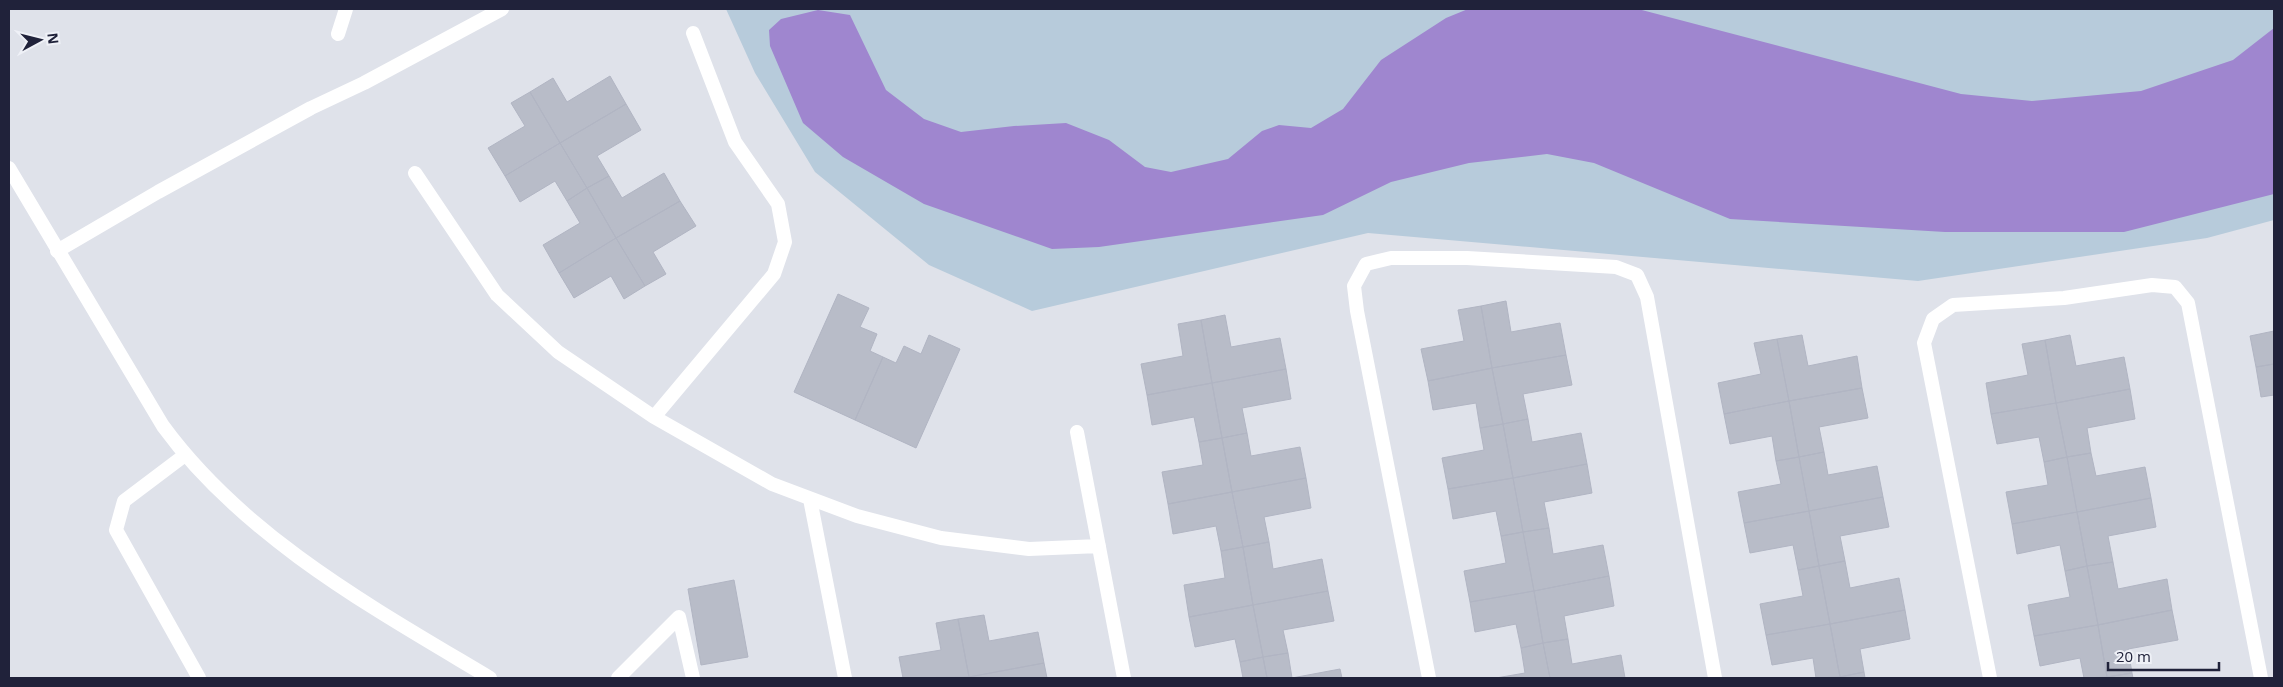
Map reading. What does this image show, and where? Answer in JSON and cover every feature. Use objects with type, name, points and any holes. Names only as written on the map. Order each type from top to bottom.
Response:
[{"type":"street","points":[[338,34],[346,9]]},
{"type":"street","points":[[57,250],[149,196],[311,108],[364,83],[502,9]]},
{"type":"street","points":[[654,417],[774,274],[785,242],[778,204],[735,142],[694,33]]},
{"type":"street","points":[[9,168],[163,426],[185,456],[268,535],[362,602],[490,678]]},
{"type":"street","points":[[415,173],[497,295],[558,352],[654,417],[772,484],[856,516],[941,538],[1028,549],[1099,546]]},
{"type":"street","points":[[1429,678],[1357,311],[1354,286],[1366,264],[1391,258],[1466,258],[1616,267],[1637,275],[1647,297],[1715,678]]},
{"type":"street","points":[[1990,678],[1924,343],[1933,318],[1953,305],[2064,298],[2152,285],[2175,288],[2188,303],[2261,678]]},
{"type":"street","points":[[1077,432],[1124,678]]},
{"type":"street","points":[[185,456],[124,501],[116,530],[199,678]]},
{"type":"street","points":[[810,499],[845,678]]},
{"type":"street","points":[[618,678],[679,617],[693,678]]},
{"type":"shaded area","points":[[726,9],[2274,9],[2274,220],[2207,238],[1918,281],[1368,233],[1032,311],[929,265],[815,172],[755,73]]},
{"type":"shaded area","points":[[1468,9],[1638,9],[1961,94],[2032,101],[2141,91],[2233,60],[2274,28],[2274,194],[2124,232],[1945,232],[1730,219],[1594,163],[1547,154],[1469,163],[1391,182],[1323,215],[1099,247],[1052,249],[924,204],[843,157],[803,123],[770,46],[769,30],[781,19],[818,10],[850,15],[886,90],[924,119],[961,132],[1066,123],[1109,140],[1145,167],[1171,172],[1228,159],[1262,131],[1279,125],[1311,128],[1343,109],[1381,60],[1446,18]]},
{"type":"building","points":[[610,76],[626,104],[560,143],[530,92],[553,78],[567,102]]},
{"type":"building","points":[[530,92],[560,143],[505,176],[488,148],[525,126],[511,103]]},
{"type":"building","points":[[626,104],[641,130],[597,156],[609,176],[587,188],[560,143]]},
{"type":"building","points":[[560,143],[587,188],[567,201],[555,181],[520,202],[505,176]]},
{"type":"building","points":[[664,173],[680,201],[616,238],[587,188],[609,176],[622,198]]},
{"type":"building","points":[[587,188],[616,238],[559,273],[543,245],[580,223],[567,201]]},
{"type":"building","points":[[680,201],[696,226],[653,252],[666,274],[645,286],[616,238]]},
{"type":"building","points":[[616,238],[645,286],[624,299],[611,276],[574,298],[559,273]]},
{"type":"building","points":[[838,294],[869,308],[860,327],[877,334],[870,351],[883,357],[855,420],[794,392]]},
{"type":"building","points":[[1506,301],[1511,332],[1560,323],[1566,355],[1492,368],[1481,306]]},
{"type":"building","points":[[1481,306],[1492,368],[1428,381],[1421,349],[1464,341],[1458,310]]},
{"type":"building","points":[[1225,315],[1231,347],[1280,338],[1286,369],[1212,383],[1201,320]]},
{"type":"building","points":[[1201,320],[1212,383],[1147,395],[1141,364],[1183,356],[1178,324]]},
{"type":"building","points":[[2274,331],[2274,364],[2256,367],[2250,336]]},
{"type":"building","points":[[929,335],[960,349],[916,448],[855,420],[883,357],[896,363],[904,346],[921,354]]},
{"type":"building","points":[[1802,335],[1808,366],[1857,356],[1862,388],[1789,401],[1777,339]]},
{"type":"building","points":[[2070,335],[2076,366],[2124,357],[2130,389],[2056,403],[2045,340]]},
{"type":"building","points":[[1777,339],[1789,401],[1724,414],[1718,383],[1761,374],[1754,343]]},
{"type":"building","points":[[2045,340],[2056,403],[1991,414],[1986,383],[2028,375],[2022,344]]},
{"type":"building","points":[[1566,355],[1572,385],[1523,394],[1528,419],[1503,424],[1492,368]]},
{"type":"building","points":[[2274,364],[2274,395],[2261,397],[2256,367]]},
{"type":"building","points":[[1492,368],[1503,424],[1480,428],[1476,403],[1433,410],[1428,381]]},
{"type":"building","points":[[1286,369],[1291,399],[1242,408],[1247,433],[1222,438],[1212,383]]},
{"type":"building","points":[[1212,383],[1222,438],[1199,442],[1194,417],[1152,425],[1147,395]]},
{"type":"building","points":[[1862,388],[1868,418],[1819,427],[1824,452],[1799,457],[1789,401]]},
{"type":"building","points":[[2130,389],[2135,419],[2087,428],[2091,453],[2067,457],[2056,403]]},
{"type":"building","points":[[1789,401],[1799,457],[1776,461],[1772,436],[1730,444],[1724,414]]},
{"type":"building","points":[[2056,403],[2067,457],[2044,462],[2039,437],[1997,444],[1991,414]]},
{"type":"building","points":[[1528,419],[1532,442],[1581,433],[1587,464],[1513,478],[1503,424]]},
{"type":"building","points":[[1503,424],[1513,478],[1448,489],[1442,458],[1484,450],[1480,428]]},
{"type":"building","points":[[1247,433],[1251,456],[1300,447],[1306,478],[1232,492],[1222,438]]},
{"type":"building","points":[[1222,438],[1232,492],[1168,504],[1162,472],[1203,465],[1199,442]]},
{"type":"building","points":[[1824,452],[1828,475],[1877,466],[1883,497],[1809,511],[1799,457]]},
{"type":"building","points":[[2091,453],[2096,476],[2145,467],[2151,498],[2077,512],[2067,457]]},
{"type":"building","points":[[1799,457],[1809,511],[1744,523],[1738,492],[1781,484],[1776,461]]},
{"type":"building","points":[[2067,457],[2077,512],[2012,524],[2006,492],[2048,485],[2044,462]]},
{"type":"building","points":[[1587,464],[1592,493],[1544,502],[1549,528],[1523,532],[1513,478]]},
{"type":"building","points":[[1306,478],[1311,508],[1264,517],[1269,542],[1243,547],[1232,492]]},
{"type":"building","points":[[1513,478],[1523,532],[1501,536],[1496,511],[1453,519],[1448,489]]},
{"type":"building","points":[[1232,492],[1243,547],[1221,551],[1216,526],[1173,534],[1168,504]]},
{"type":"building","points":[[1883,497],[1889,527],[1840,536],[1845,561],[1819,566],[1809,511]]},
{"type":"building","points":[[2151,498],[2156,527],[2108,536],[2113,562],[2087,566],[2077,512]]},
{"type":"building","points":[[1809,511],[1819,566],[1798,570],[1793,545],[1750,553],[1744,523]]},
{"type":"building","points":[[2077,512],[2087,566],[2065,571],[2060,545],[2017,554],[2012,524]]},
{"type":"building","points":[[1549,528],[1553,554],[1603,545],[1609,576],[1534,591],[1523,532]]},
{"type":"building","points":[[1523,532],[1534,591],[1470,602],[1464,571],[1506,563],[1501,536]]},
{"type":"building","points":[[1269,542],[1273,569],[1322,559],[1328,591],[1253,605],[1243,547]]},
{"type":"building","points":[[1243,547],[1253,605],[1189,617],[1184,585],[1225,578],[1221,551]]},
{"type":"building","points":[[1845,561],[1850,588],[1899,578],[1905,610],[1830,624],[1819,566]]},
{"type":"building","points":[[2113,562],[2118,589],[2167,579],[2172,610],[2098,625],[2087,566]]},
{"type":"building","points":[[1819,566],[1830,624],[1766,635],[1760,604],[1803,596],[1798,570]]},
{"type":"building","points":[[2087,566],[2098,625],[2034,636],[2028,605],[2070,597],[2065,571]]},
{"type":"building","points":[[1609,576],[1614,606],[1564,616],[1568,639],[1543,643],[1534,591]]},
{"type":"building","points":[[734,580],[748,657],[701,665],[688,589]]},
{"type":"building","points":[[1328,591],[1334,621],[1283,630],[1288,653],[1263,657],[1253,605]]},
{"type":"building","points":[[1534,591],[1543,643],[1521,648],[1516,624],[1475,632],[1470,602]]},
{"type":"building","points":[[1253,605],[1263,657],[1240,662],[1235,639],[1195,647],[1189,617]]},
{"type":"building","points":[[1905,610],[1910,639],[1860,649],[1864,672],[1840,677],[1830,624]]},
{"type":"building","points":[[2172,610],[2178,640],[2128,649],[2132,673],[2107,677],[2098,625]]},
{"type":"building","points":[[984,615],[989,641],[1038,632],[1044,663],[969,677],[958,619]]},
{"type":"building","points":[[958,619],[969,677],[903,678],[899,657],[941,650],[936,623]]},
{"type":"building","points":[[1830,624],[1840,677],[1816,678],[1813,658],[1772,665],[1766,635]]},
{"type":"building","points":[[2098,625],[2107,677],[2084,678],[2080,658],[2040,666],[2034,636]]},
{"type":"building","points":[[1568,639],[1572,664],[1621,655],[1625,678],[1550,678],[1543,643]]},
{"type":"building","points":[[1543,643],[1550,678],[1496,678],[1525,673],[1521,648]]},
{"type":"building","points":[[1288,653],[1292,678],[1267,678],[1263,657]]},
{"type":"building","points":[[1263,657],[1267,678],[1243,678],[1240,662]]},
{"type":"building","points":[[1044,663],[1047,678],[969,678],[969,677]]},
{"type":"building","points":[[1340,669],[1342,678],[1292,678]]},
{"type":"building","points":[[1864,672],[1865,678],[1840,678],[1840,677]]},
{"type":"building","points":[[2132,673],[2133,678],[2107,678],[2107,677]]}]
